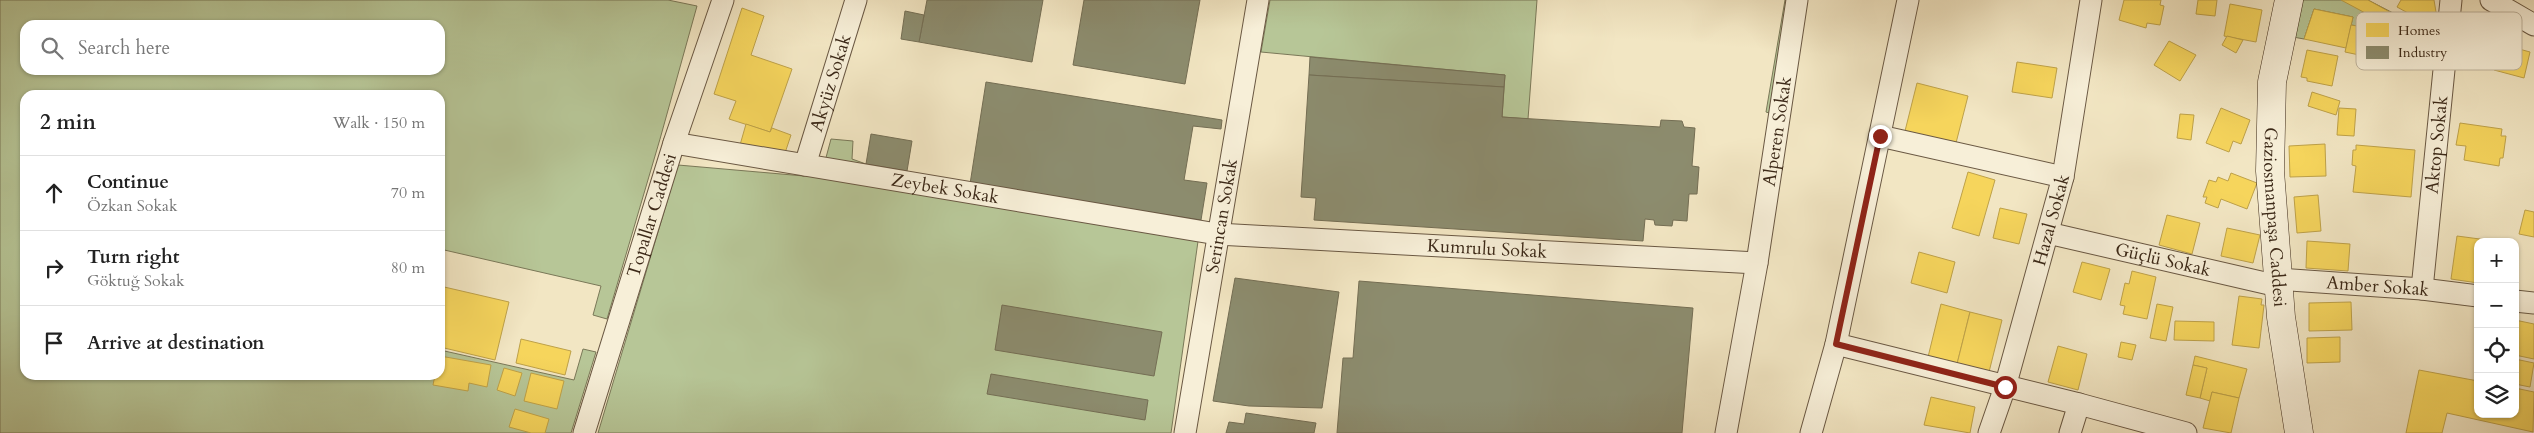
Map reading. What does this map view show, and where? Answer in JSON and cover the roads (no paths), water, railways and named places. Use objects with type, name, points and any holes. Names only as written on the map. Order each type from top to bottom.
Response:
[{"type":"street","name":"Topallar Caddesi","points":[[584,433],[674,143],[723,0]]},
{"type":"street","name":"Akyüz Sokak","points":[[805,165],[856,0]]},
{"type":"street","name":"Serincan Sokak","points":[[1185,433],[1217,234],[1258,0]]},
{"type":"street","name":"Alperen Sokak","points":[[1726,433],[1757,263],[1797,0]]},
{"type":"street","points":[[1811,433],[1836,344],[1908,0]]},
{"type":"street","name":"Hazal Sokak","points":[[1989,433],[2005,387],[2063,177],[2091,0]]},
{"type":"street","name":"Gaziosmanpaşa Caddesi","points":[[2289,0],[2275,63],[2270,110],[2270,171],[2278,282],[2304,432]]},
{"type":"street","points":[[2491,0],[2512,12]]},
{"type":"street","points":[[2522,18],[2534,25]]},
{"type":"street","name":"Aktop Sokak","points":[[2422,289],[2444,70]]},
{"type":"street","points":[[1880,136],[2063,177]]},
{"type":"street","name":"Zeybek Sokak","points":[[674,143],[1217,234]]},
{"type":"street","name":"Güçlü Sokak","points":[[2048,233],[2278,282]]},
{"type":"street","name":"Kumrulu Sokak","points":[[1217,234],[1757,263]]},
{"type":"street","name":"Amber Sokak","points":[[2278,282],[2422,289],[2474,296]]},
{"type":"street","points":[[2519,301],[2534,303]]},
{"type":"street","points":[[1836,344],[2079,404],[2186,433]]},
{"type":"street","points":[[2070,433],[2079,404]]}]
